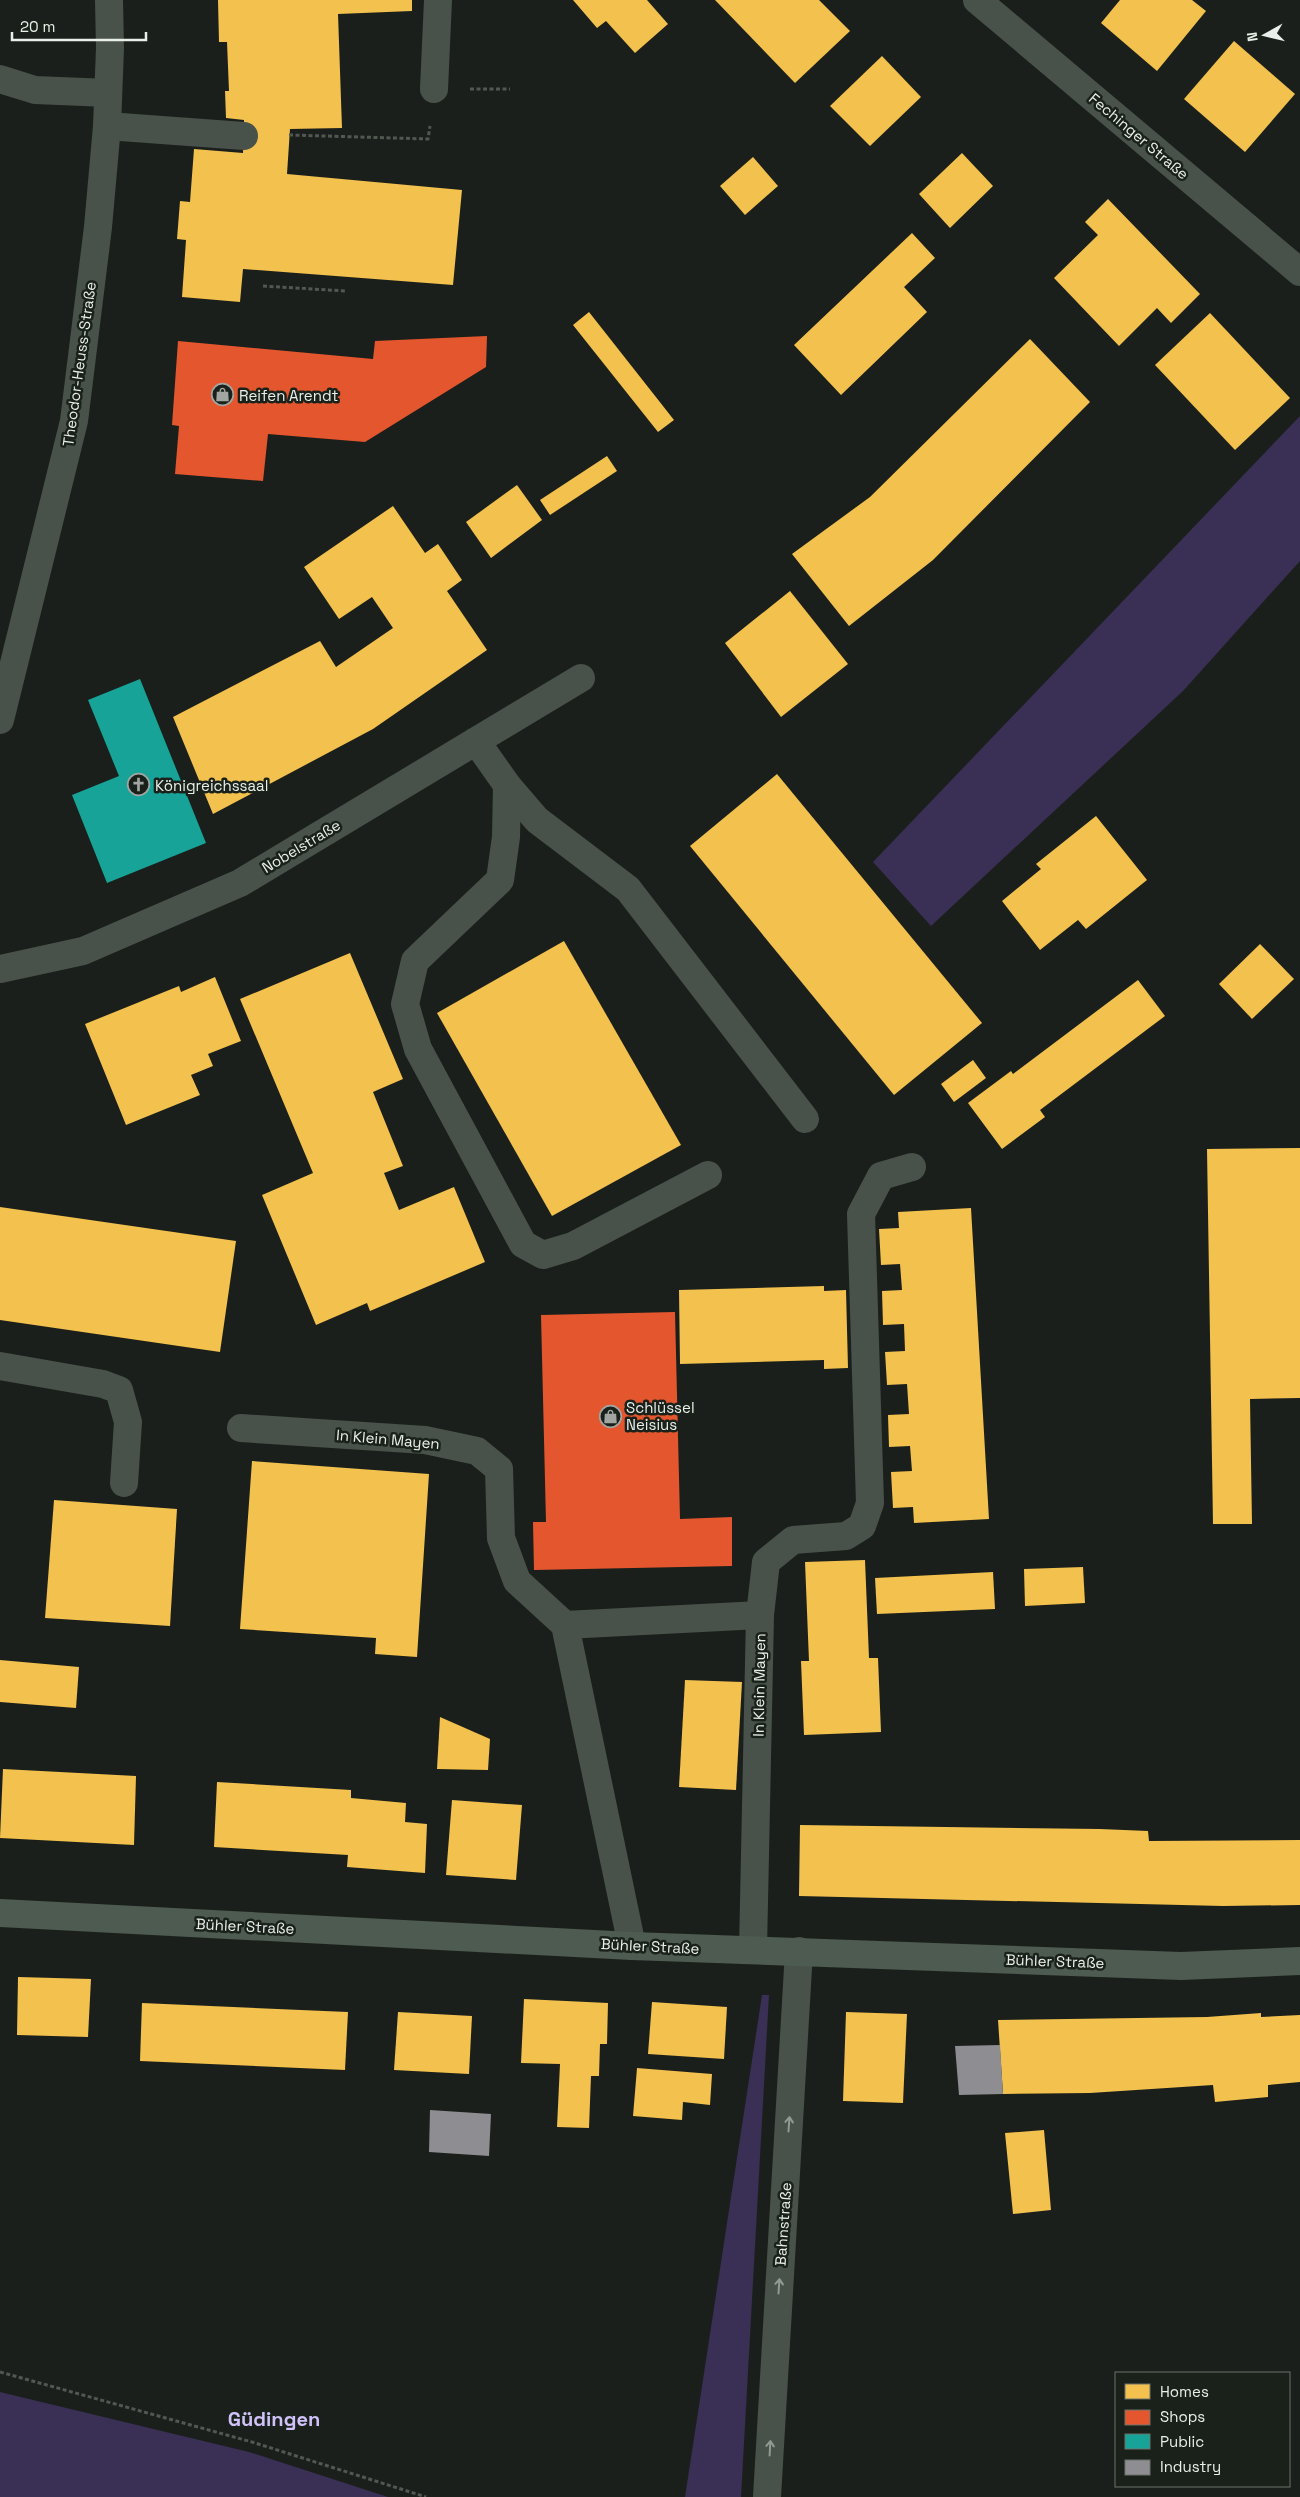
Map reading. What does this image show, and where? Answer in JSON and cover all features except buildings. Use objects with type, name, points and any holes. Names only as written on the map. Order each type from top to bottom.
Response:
[{"type":"main road","name":"Bühler Straße","points":[[0,1913],[632,1946],[1181,1966],[1300,1961]]},
{"type":"street","name":"Theodor-Heuss-Straße","points":[[0,720],[74,421],[98,227],[107,126],[109,0]]},
{"type":"street","points":[[434,89],[438,0]]},
{"type":"street","name":"Fechinger Straße","points":[[977,0],[1300,272]]},
{"type":"street","points":[[0,79],[35,90],[108,93]]},
{"type":"street","points":[[107,126],[244,136]]},
{"type":"street","name":"Nobelstraße","points":[[0,969],[83,951],[240,883],[580,678]]},
{"type":"street","points":[[476,741],[507,785],[537,820],[628,889],[805,1119]]},
{"type":"street","points":[[507,785],[506,837],[500,880],[415,961],[405,1004],[418,1049],[523,1244],[543,1255],[573,1246],[708,1174]]},
{"type":"street","points":[[760,1615],[766,1562],[793,1540],[846,1536],[862,1526],[870,1503],[861,1214],[881,1176],[912,1167]]},
{"type":"street","points":[[0,1366],[103,1384],[119,1390],[128,1422],[124,1483]]},
{"type":"street","name":"In Klein Mayen","points":[[241,1428],[425,1440],[477,1451],[499,1469],[501,1538],[517,1581],[565,1625],[760,1615],[753,1950]]},
{"type":"street","points":[[565,1625],[632,1946]]},
{"type":"street","name":"Bahnstraße","points":[[767,2497],[799,1951]]},
{"type":"path","points":[[289,135],[428,139],[434,89],[510,90]]},
{"type":"path","points":[[263,286],[345,291]]},
{"type":"path","points":[[0,2372],[252,2442],[426,2497]]},
{"type":"shaded area","points":[[1300,416],[1300,561],[1183,691],[931,926],[873,862]]},
{"type":"shaded area","points":[[762,1995],[769,1995],[741,2497],[685,2497]]},
{"type":"shaded area","points":[[0,2392],[249,2452],[388,2497],[0,2497]]},
{"type":"place","name":"Reifen Arendt","points":[[223,395]]},
{"type":"place","name":"Königreichssaal","points":[[139,785]]},
{"type":"place","name":"Schlüssel Neisius","points":[[610,1416]]},
{"type":"district","name":"Güdingen","points":[[274,2419]]}]
